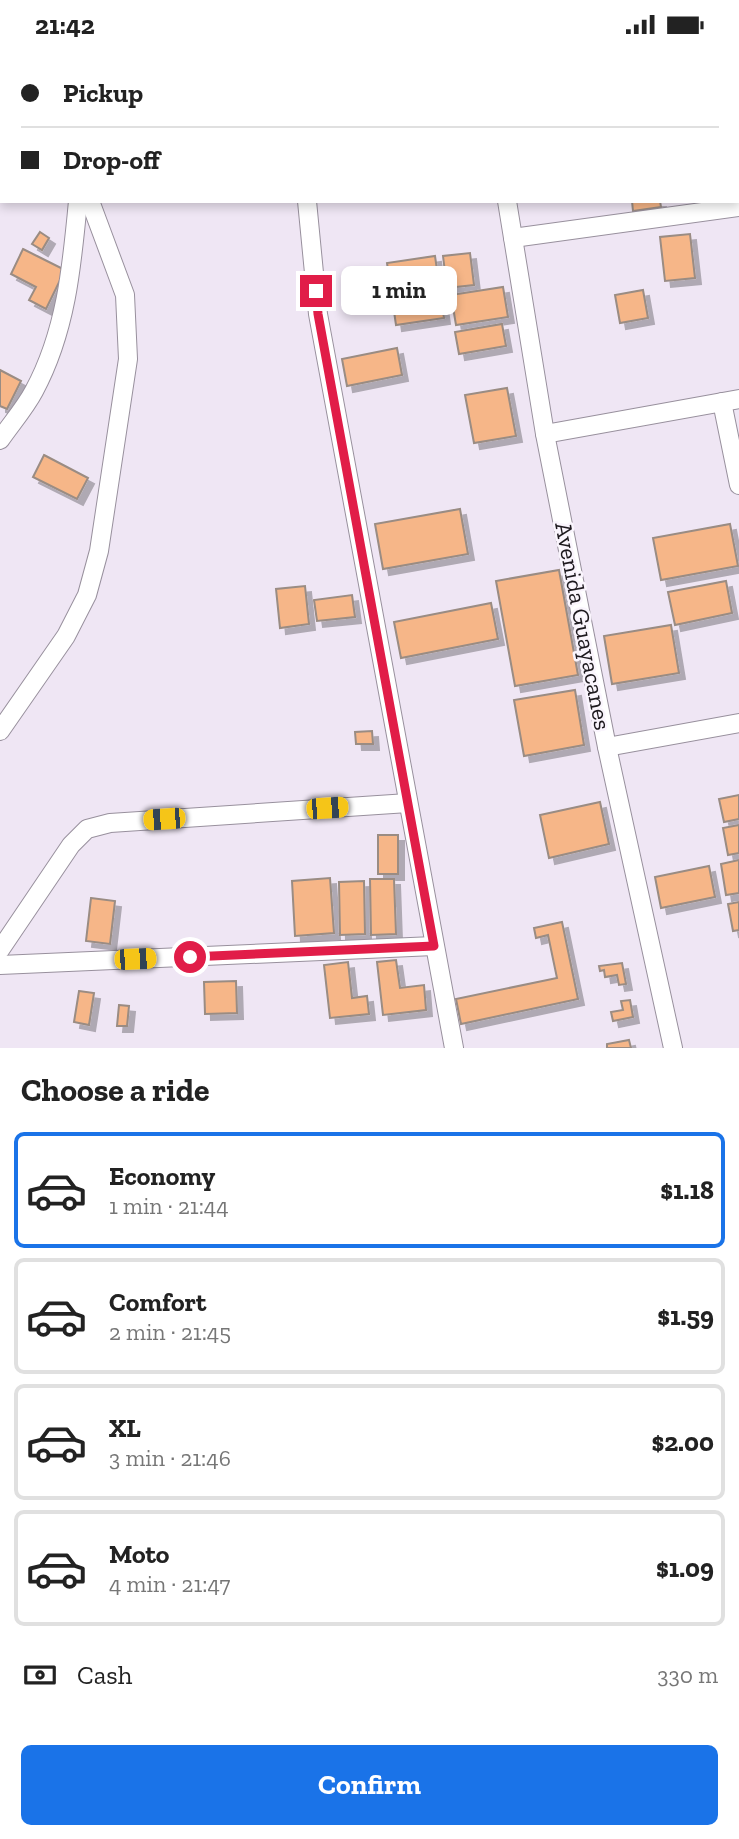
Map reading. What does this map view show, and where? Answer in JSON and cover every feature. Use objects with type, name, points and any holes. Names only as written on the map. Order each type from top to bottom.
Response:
[{"type":"street","points":[[0,440],[34,391],[59,334],[71,267],[78,203]]},
{"type":"street","points":[[0,731],[66,636],[87,595],[99,551],[128,359],[125,295],[91,203]]},
{"type":"street","points":[[307,203],[318,314],[454,1048]]},
{"type":"street","name":"Avenida Guayacanes","points":[[507,203],[544,434],[607,747],[673,1048]]},
{"type":"street","points":[[513,238],[739,207]]},
{"type":"street","points":[[544,434],[731,400],[739,485]]},
{"type":"street","points":[[607,747],[739,723]]},
{"type":"street","points":[[0,950],[71,845],[87,829],[110,823],[408,803]]},
{"type":"street","points":[[0,965],[434,946]]},
{"type":"building","points":[[632,203],[660,203],[661,207],[633,211]]},
{"type":"building","points":[[40,232],[49,238],[42,250],[32,244]]},
{"type":"building","points":[[690,234],[695,278],[665,281],[660,237]]},
{"type":"building","points":[[23,249],[65,270],[46,309],[29,300],[36,287],[11,274]]},
{"type":"building","points":[[470,253],[474,285],[447,288],[443,256]]},
{"type":"building","points":[[435,256],[444,318],[396,325],[387,263]]},
{"type":"building","points":[[503,287],[508,317],[456,325],[451,295]]},
{"type":"building","points":[[643,290],[648,318],[620,323],[615,295]]},
{"type":"building","points":[[502,324],[506,346],[459,354],[455,332]]},
{"type":"building","points":[[397,348],[402,375],[347,386],[342,359]]},
{"type":"building","points":[[0,370],[21,381],[7,409],[0,406]]},
{"type":"building","points":[[507,388],[516,436],[474,443],[465,395]]},
{"type":"building","points":[[44,455],[88,478],[77,499],[33,477]]},
{"type":"building","points":[[460,509],[468,554],[383,569],[375,524]]},
{"type":"building","points":[[730,524],[738,566],[661,580],[653,538]]},
{"type":"building","points":[[559,570],[578,675],[515,686],[496,581]]},
{"type":"building","points":[[726,581],[732,613],[675,625],[668,592]]},
{"type":"building","points":[[305,586],[309,624],[280,628],[276,589]]},
{"type":"building","points":[[352,595],[355,617],[317,621],[314,600]]},
{"type":"building","points":[[491,603],[498,639],[401,658],[394,622]]},
{"type":"building","points":[[671,625],[679,673],[612,684],[604,636]]},
{"type":"building","points":[[575,690],[584,745],[524,756],[514,700]]},
{"type":"building","points":[[372,731],[373,744],[356,744],[355,732]]},
{"type":"building","points":[[739,795],[739,819],[724,822],[719,799]]},
{"type":"building","points":[[600,802],[609,844],[549,858],[540,815]]},
{"type":"building","points":[[739,825],[739,853],[728,855],[723,828]]},
{"type":"building","points":[[378,835],[398,835],[398,874],[378,874]]},
{"type":"building","points":[[739,860],[739,893],[726,895],[721,864]]},
{"type":"building","points":[[709,866],[715,897],[661,908],[655,877]]},
{"type":"building","points":[[330,878],[334,933],[295,936],[292,881]]},
{"type":"building","points":[[370,879],[394,879],[396,934],[371,935]]},
{"type":"building","points":[[364,881],[365,934],[340,935],[339,882]]},
{"type":"building","points":[[91,898],[115,901],[110,944],[86,941]]},
{"type":"building","points":[[739,902],[739,930],[733,931],[728,904]]},
{"type":"building","points":[[562,922],[578,999],[461,1024],[456,999],[557,978],[548,935],[536,938],[534,928]]},
{"type":"building","points":[[396,960],[400,988],[424,985],[426,1010],[383,1015],[377,962]]},
{"type":"building","points":[[348,962],[352,998],[367,996],[369,1014],[330,1018],[324,965]]},
{"type":"building","points":[[622,963],[626,984],[619,985],[617,975],[605,977],[604,970],[600,971],[599,966]]},
{"type":"building","points":[[236,981],[237,1013],[205,1014],[204,982]]},
{"type":"building","points":[[79,991],[94,993],[89,1025],[74,1022]]},
{"type":"building","points":[[630,1000],[633,1017],[613,1021],[611,1012],[623,1010],[621,1001]]},
{"type":"building","points":[[119,1005],[129,1006],[127,1026],[117,1026]]},
{"type":"building","points":[[629,1040],[631,1048],[607,1048],[607,1044]]},
{"type":"route","points":[[190,957],[434,946],[318,314],[316,291]]}]
